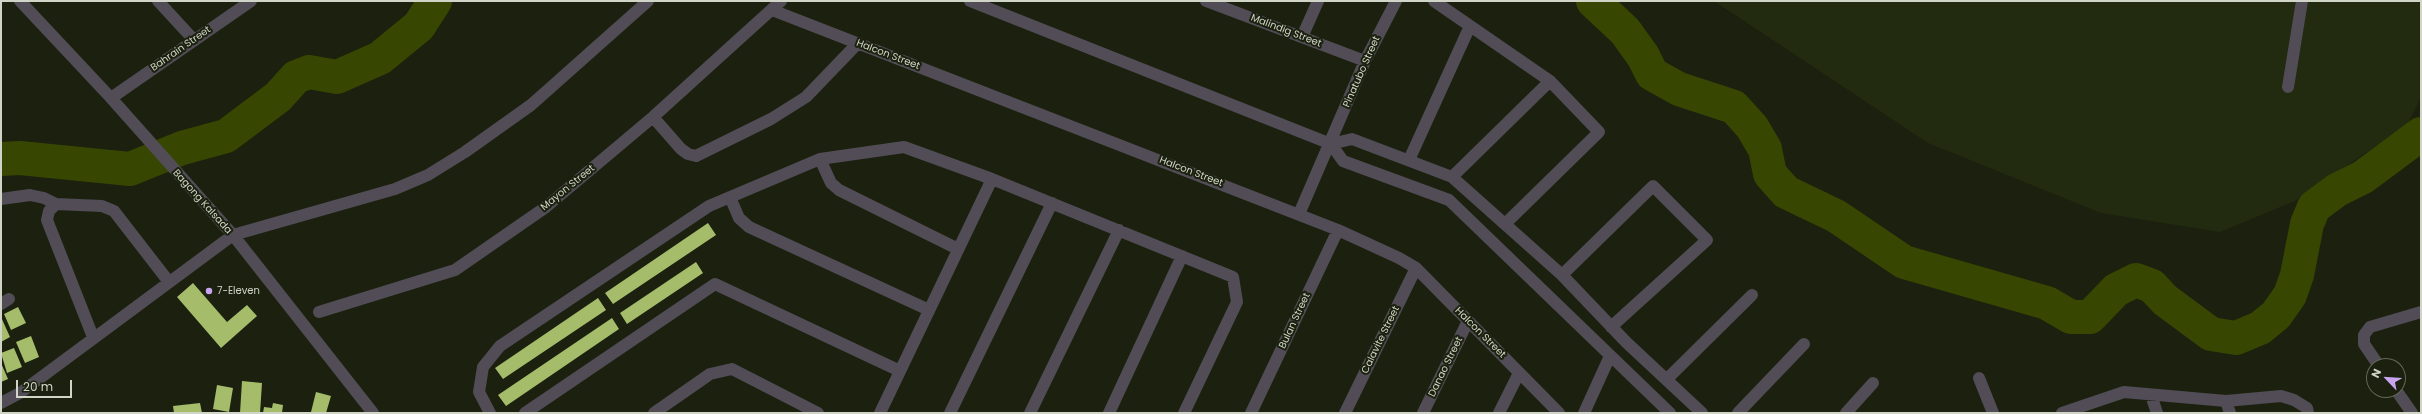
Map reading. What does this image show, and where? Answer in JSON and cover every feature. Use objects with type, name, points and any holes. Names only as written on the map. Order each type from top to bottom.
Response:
[{"type":"street","name":"Bagong Kalsada","points":[[20,1],[111,98],[233,236],[373,413]]},
{"type":"street","points":[[158,1],[194,40]]},
{"type":"street","name":"Bahrain Street","points":[[111,98],[251,1]]},
{"type":"street","points":[[1,403],[20,393],[93,337],[233,236],[355,202],[396,189],[428,175],[505,125],[531,105],[648,1]]},
{"type":"street","name":"Mayon Street","points":[[319,312],[454,270],[546,207],[653,117],[781,1]]},
{"type":"street","points":[[970,1],[1331,144],[1343,161],[1449,200],[1492,238],[1610,356],[1670,413]]},
{"type":"street","name":"Malindig Street","points":[[1206,1],[1236,6],[1302,37],[1365,61]]},
{"type":"street","points":[[1302,37],[1318,1]]},
{"type":"street","name":"Pinatubo Street","points":[[1299,214],[1331,144],[1365,61],[1396,1]]},
{"type":"street","points":[[1434,1],[1550,81],[1599,132],[1506,223]]},
{"type":"street","points":[[2288,87],[2302,1]]},
{"type":"street","name":"Halcon Street","points":[[772,10],[1299,214],[1338,230],[1416,268],[1559,413]]},
{"type":"street","points":[[1409,160],[1470,26]]},
{"type":"street","points":[[653,117],[681,149],[688,154],[696,156],[771,119],[806,97],[858,44]]},
{"type":"street","points":[[1452,177],[1550,81]]},
{"type":"street","points":[[1331,144],[1352,139],[1452,177],[1506,223],[1562,275],[1611,327],[1702,413]]},
{"type":"street","points":[[490,413],[479,392],[480,385],[483,367],[500,346],[709,206],[820,160],[904,147],[992,179],[1233,277],[1237,302],[1184,413]]},
{"type":"street","points":[[820,160],[831,183],[839,190],[958,249]]},
{"type":"street","points":[[880,413],[992,179]]},
{"type":"street","points":[[1562,275],[1653,186],[1707,240],[1611,327]]},
{"type":"street","points":[[1,198],[30,195],[44,198],[56,204],[102,206],[114,211],[169,282]]},
{"type":"street","points":[[730,197],[739,218],[749,227],[929,310]]},
{"type":"street","points":[[950,413],[1052,203]]},
{"type":"street","points":[[56,204],[49,211],[47,220],[93,337]]},
{"type":"street","points":[[1030,413],[1119,230]]},
{"type":"street","name":"Bulan Street","points":[[1251,413],[1338,230]]},
{"type":"street","points":[[1109,413],[1182,256]]},
{"type":"street","name":"Calavite Street","points":[[1345,413],[1416,268]]},
{"type":"street","points":[[525,413],[715,284],[900,371]]},
{"type":"street","points":[[1667,379],[1752,295]]},
{"type":"street","points":[[2374,358],[2364,344],[2364,336],[2370,327],[2421,312]]},
{"type":"street","name":"Danao Street","points":[[1423,413],[1468,321]]},
{"type":"street","points":[[1738,413],[1804,344]]},
{"type":"street","points":[[1584,413],[1610,356]]},
{"type":"street","points":[[654,413],[710,374],[732,369],[818,413]]},
{"type":"street","points":[[1499,413],[1519,373]]},
{"type":"street","points":[[1979,378],[1993,413]]},
{"type":"street","points":[[1846,413],[1874,383]]},
{"type":"street","points":[[2069,412],[2124,392],[2226,401],[2281,396],[2294,400],[2307,408],[2308,413]]},
{"type":"street","points":[[2151,395],[2157,413]]},
{"type":"street","points":[[2402,398],[2412,413]]},
{"type":"street","points":[[2226,401],[2230,413]]},
{"type":"shaded area","points":[[1714,1],[2421,1],[2421,97],[2408,124],[2295,201],[2220,232],[2101,213],[1928,143]]},
{"type":"building","points":[[708,223],[716,235],[613,304],[605,293]]},
{"type":"building","points":[[696,262],[703,273],[627,324],[620,313]]},
{"type":"building","points":[[193,283],[227,322],[247,305],[257,316],[221,348],[177,297]]},
{"type":"building","points":[[598,298],[606,310],[503,379],[495,368]]},
{"type":"building","points":[[18,307],[26,323],[11,330],[4,314]]},
{"type":"building","points":[[1,317],[10,337],[1,342]]},
{"type":"building","points":[[612,318],[619,329],[506,406],[498,395]]},
{"type":"building","points":[[31,336],[39,357],[25,363],[16,342]]},
{"type":"building","points":[[14,348],[22,367],[7,373],[1,353]]},
{"type":"building","points":[[1,363],[8,379],[1,382]]},
{"type":"building","points":[[242,381],[262,383],[260,413],[240,413]]},
{"type":"building","points":[[217,385],[233,388],[229,412],[213,409]]},
{"type":"building","points":[[316,392],[331,396],[326,413],[311,412]]},
{"type":"building","points":[[200,403],[202,413],[174,413],[173,406]]},
{"type":"building","points":[[273,403],[283,405],[282,413],[263,413],[264,407],[272,408]]},
{"type":"waterway","points":[[1,159],[20,158],[130,169],[182,148],[226,136],[278,97],[296,77],[309,72],[337,77],[380,58],[419,26],[435,1]]},
{"type":"waterway","points":[[1593,1],[1625,31],[1643,56],[1652,74],[1679,89],[1734,107],[1752,127],[1765,149],[1770,174],[1786,192],[1836,216],[1904,262],[2047,303],[2071,317],[2090,317],[2116,290],[2136,280],[2152,286],[2165,300],[2211,334],[2236,338],[2260,328],[2276,315],[2290,295],[2297,275],[2307,224],[2314,207],[2337,190],[2363,177],[2421,134]]},
{"type":"place","name":"7-Eleven","points":[[209,291]]}]
